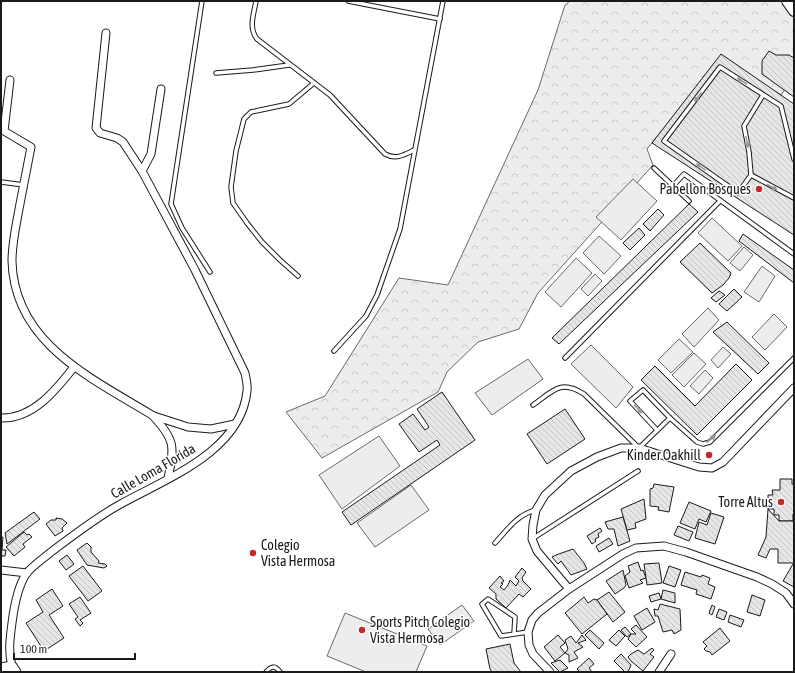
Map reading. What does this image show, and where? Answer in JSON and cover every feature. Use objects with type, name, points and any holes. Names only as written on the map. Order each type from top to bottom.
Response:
[{"type":"main road","points":[[787,1],[794,11]]},
{"type":"street","name":"Calle Loma Florida","points":[[14,669],[10,656],[12,618],[18,590],[27,573],[62,544],[117,506],[200,462],[217,447],[235,424],[245,405],[247,389],[245,373],[195,270],[142,171],[123,142],[118,138],[100,133],[96,128],[106,33]]},
{"type":"street","points":[[10,80],[4,131],[31,147],[14,238],[12,261],[21,305],[32,326],[74,367],[152,415],[188,427],[211,429],[235,424]]},
{"type":"street","points":[[142,171],[151,154],[161,89]]},
{"type":"street","points":[[1,418],[10,418],[25,414],[43,402],[59,387],[74,367]]},
{"type":"street","points":[[569,589],[537,551],[532,539],[536,510],[545,495],[571,472],[597,458],[621,448],[639,448],[699,467],[712,468],[723,462],[794,388]]},
{"type":"street","points":[[152,415],[169,436],[172,446],[172,458],[168,478]]},
{"type":"street","points":[[550,672],[533,654],[529,645],[528,632],[532,620],[538,612],[569,589],[623,554],[636,548],[664,546],[686,552],[757,577],[786,593],[794,604]]},
{"type":"street","points":[[1,570],[27,573]]},
{"type":"street","points":[[659,672],[671,654]]},
{"type":"street","points":[[1,668],[14,669]]},
{"type":"lane","points":[[202,1],[171,204],[182,228],[210,272]]},
{"type":"lane","points":[[256,1],[251,27],[252,33],[257,39],[330,95],[385,154],[394,157],[401,156],[414,150]]},
{"type":"lane","points":[[348,1],[440,19]]},
{"type":"lane","points":[[334,352],[366,316],[377,295],[400,229],[443,1]]},
{"type":"lane","points":[[216,73],[289,65]]},
{"type":"lane","points":[[763,95],[744,126],[749,152],[750,175],[738,193],[664,141],[720,67],[781,106],[794,159]]},
{"type":"lane","points":[[298,276],[262,242],[247,223],[233,203],[231,187],[236,151],[244,119],[251,112],[289,104],[314,84]]},
{"type":"lane","points":[[654,168],[689,201]]},
{"type":"lane","points":[[673,186],[684,174],[720,201],[794,252]]},
{"type":"lane","points":[[750,175],[794,198]]},
{"type":"lane","points":[[1,182],[24,185]]},
{"type":"lane","points":[[565,358],[720,201]]},
{"type":"lane","points":[[762,228],[794,252]]},
{"type":"lane","points":[[658,430],[630,401],[643,390],[670,418],[697,442],[703,444],[710,442],[794,358]]},
{"type":"lane","points":[[533,405],[554,390],[563,386],[574,388],[584,394],[639,448],[670,418]]},
{"type":"lane","points":[[532,539],[638,471]]},
{"type":"lane","points":[[495,543],[517,519],[526,513],[536,510]]},
{"type":"lane","points":[[514,634],[515,616],[488,599],[482,604],[501,636],[528,632]]},
{"type":"lane","points":[[266,672],[270,667],[277,668],[280,672]]},
{"type":"green space","points":[[570,1],[794,1],[794,76],[781,95],[717,63],[647,149],[653,165],[538,293],[519,329],[478,342],[447,372],[438,392],[322,458],[286,412],[325,396],[399,278],[448,285],[538,90],[565,5]]},
{"type":"green space","points":[[633,179],[657,201],[621,240],[596,217]]},
{"type":"green space","points":[[712,218],[742,246],[728,261],[698,233]]},
{"type":"green space","points":[[599,236],[621,256],[604,274],[583,253]]},
{"type":"green space","points":[[744,247],[753,255],[740,271],[730,263]]},
{"type":"green space","points":[[576,258],[592,273],[561,307],[545,292]]},
{"type":"green space","points":[[762,266],[775,276],[759,302],[744,292]]},
{"type":"green space","points":[[595,274],[602,281],[588,296],[581,289]]},
{"type":"green space","points":[[708,308],[719,320],[694,347],[682,334]]},
{"type":"green space","points":[[774,314],[787,327],[765,350],[752,337]]},
{"type":"green space","points":[[679,339],[693,352],[671,373],[658,360]]},
{"type":"green space","points":[[591,345],[633,387],[616,408],[571,364]]},
{"type":"green space","points":[[723,347],[731,354],[718,368],[711,360]]},
{"type":"green space","points":[[694,353],[706,364],[684,387],[672,375]]},
{"type":"green space","points":[[528,359],[543,379],[492,415],[475,393]]},
{"type":"green space","points":[[705,370],[713,378],[699,394],[690,386]]},
{"type":"green space","points":[[379,436],[400,466],[342,509],[319,475]]},
{"type":"green space","points":[[411,485],[429,510],[375,547],[357,523]]},
{"type":"green space","points":[[462,605],[474,621],[440,645],[428,629]]},
{"type":"green space","name":"Sports Pitch Colegio Vista Hermosa","points":[[345,613],[427,646],[416,672],[366,672],[327,656]]},
{"type":"building","points":[[769,51],[776,55],[789,55],[794,58],[794,97],[762,74],[762,61]]},
{"type":"building","name":"Pabellon Bosques","points":[[721,54],[794,104],[794,235],[652,143]]},
{"type":"building","points":[[689,204],[698,212],[559,344],[552,338]]},
{"type":"building","points":[[658,209],[664,215],[650,231],[643,224]]},
{"type":"building","points":[[639,228],[645,235],[630,250],[623,243]]},
{"type":"building","points":[[743,234],[794,270],[794,283],[739,241]]},
{"type":"building","points":[[700,243],[731,273],[723,285],[712,293],[680,262]]},
{"type":"building","points":[[734,289],[742,297],[727,311],[719,304]]},
{"type":"building","points":[[719,291],[725,295],[716,302],[711,298]]},
{"type":"building","points":[[727,322],[769,363],[758,374],[713,332]]},
{"type":"building","points":[[736,364],[752,380],[697,435],[641,380],[655,366],[695,406]]},
{"type":"building","points":[[442,392],[475,440],[351,525],[342,512],[440,445],[437,440],[419,452],[399,424],[413,414],[425,430],[429,427],[417,409]]},
{"type":"building","points":[[565,409],[585,439],[547,464],[527,434]]},
{"type":"building","name":"Torre Altus","points":[[780,479],[792,479],[792,484],[794,484],[793,521],[779,521],[779,515],[774,515],[774,509],[768,509],[768,495],[773,495],[772,490],[780,490]]},
{"type":"building","points":[[654,484],[674,487],[669,512],[658,510],[659,507],[650,506],[650,489],[653,488]]},
{"type":"building","points":[[644,499],[646,519],[635,523],[636,528],[627,530],[621,509]]},
{"type":"building","points":[[689,502],[711,511],[706,522],[699,519],[695,529],[680,523]]},
{"type":"building","points":[[768,509],[779,521],[793,521],[794,519],[794,563],[778,563],[778,549],[770,549],[766,558],[758,555],[766,537]]},
{"type":"building","points":[[34,512],[40,519],[7,544],[5,533]]},
{"type":"building","points":[[711,513],[724,517],[715,544],[695,538],[699,522],[707,525]]},
{"type":"building","points":[[623,517],[630,541],[618,546],[614,529],[608,529],[605,522]]},
{"type":"building","points":[[56,518],[62,519],[67,523],[62,528],[63,531],[55,536],[46,524],[51,520],[56,520]]},
{"type":"building","points":[[678,526],[693,532],[689,541],[674,535]]},
{"type":"building","points":[[600,528],[602,531],[598,534],[599,537],[595,539],[596,541],[592,544],[587,536]]},
{"type":"building","points":[[24,532],[32,537],[23,544],[25,547],[14,556],[6,547]]},
{"type":"building","points":[[1,537],[3,537],[2,550],[6,550],[5,556],[1,556]]},
{"type":"building","points":[[609,538],[613,544],[599,552],[596,546]]},
{"type":"building","points":[[87,543],[91,547],[91,552],[99,561],[98,563],[105,564],[107,566],[104,568],[87,565],[77,550]]},
{"type":"building","points":[[573,549],[587,569],[571,575],[561,561],[558,564],[552,557]]},
{"type":"building","points":[[67,555],[74,564],[66,570],[59,561]]},
{"type":"building","points":[[638,562],[641,571],[643,570],[646,578],[640,580],[643,583],[629,588],[625,576],[630,572],[628,566]]},
{"type":"building","points":[[659,563],[662,583],[647,585],[644,564]]},
{"type":"building","points":[[793,564],[794,565],[794,587],[783,581]]},
{"type":"building","points":[[83,566],[102,591],[88,601],[69,576]]},
{"type":"building","points":[[669,566],[681,570],[675,587],[663,583]]},
{"type":"building","points":[[522,568],[526,572],[522,578],[523,581],[531,589],[523,597],[519,594],[506,608],[496,599],[496,594],[489,588],[500,576],[504,581],[501,583],[503,584],[500,587],[504,590],[510,580],[516,586],[519,581],[515,577]]},
{"type":"building","points":[[623,570],[626,585],[615,594],[606,581]]},
{"type":"building","points":[[685,572],[710,578],[708,584],[715,587],[711,599],[696,594],[697,590],[681,585]]},
{"type":"building","points":[[52,589],[63,606],[49,615],[64,638],[44,651],[26,623],[43,612],[36,600]]},
{"type":"building","points":[[663,590],[675,593],[675,603],[661,599]]},
{"type":"building","points":[[609,592],[625,612],[613,622],[597,600]]},
{"type":"building","points":[[659,593],[661,599],[651,602],[649,596]]},
{"type":"building","points":[[752,595],[765,600],[760,616],[747,612]]},
{"type":"building","points":[[80,597],[91,613],[80,620],[83,623],[80,626],[75,619],[78,617],[69,604]]},
{"type":"building","points":[[584,597],[588,603],[594,599],[597,600],[607,614],[582,634],[565,613]]},
{"type":"building","points":[[660,604],[680,609],[681,630],[674,634],[672,630],[663,632],[658,616],[655,616],[654,609],[658,610]]},
{"type":"building","points":[[712,605],[715,607],[712,615],[709,613]]},
{"type":"building","points":[[647,608],[655,622],[642,630],[634,616]]},
{"type":"building","points":[[719,609],[727,612],[724,620],[716,617]]},
{"type":"building","points":[[730,615],[744,620],[741,627],[728,622]]},
{"type":"building","points":[[636,625],[647,637],[636,647],[628,639],[631,634],[636,634],[631,629]]},
{"type":"building","points":[[625,627],[631,634],[627,637],[621,630]]},
{"type":"building","points":[[720,628],[730,641],[712,655],[704,649],[707,646],[703,642]]},
{"type":"building","points":[[590,630],[604,643],[599,649],[585,635]]},
{"type":"building","points":[[619,630],[625,636],[616,646],[609,640]]},
{"type":"building","points":[[558,635],[565,643],[560,647],[565,653],[555,661],[544,647]]},
{"type":"building","points":[[582,635],[586,640],[578,643],[583,647],[574,652],[578,658],[569,662],[569,655],[565,653],[568,649],[565,640],[571,636],[576,643]]},
{"type":"building","points":[[510,644],[514,663],[521,672],[492,672],[486,649]]},
{"type":"building","points":[[652,648],[654,650],[650,654],[654,657],[643,671],[628,657],[638,650],[644,654]]},
{"type":"building","points":[[621,654],[631,665],[628,672],[625,672],[614,661]]},
{"type":"building","points":[[589,658],[594,664],[589,668],[592,672],[580,672],[577,669]]},
{"type":"building","points":[[560,660],[568,668],[560,672],[551,663]]},
{"type":"place","name":"Pabellon Bosques","points":[[759,189]]},
{"type":"place","name":"Kinder Oakhill","points":[[709,455]]},
{"type":"place","name":"Torre Altus","points":[[781,502]]},
{"type":"place","name":"Colegio Vista Hermosa","points":[[253,553]]},
{"type":"place","name":"Sports Pitch Colegio Vista Hermosa","points":[[362,630]]}]
